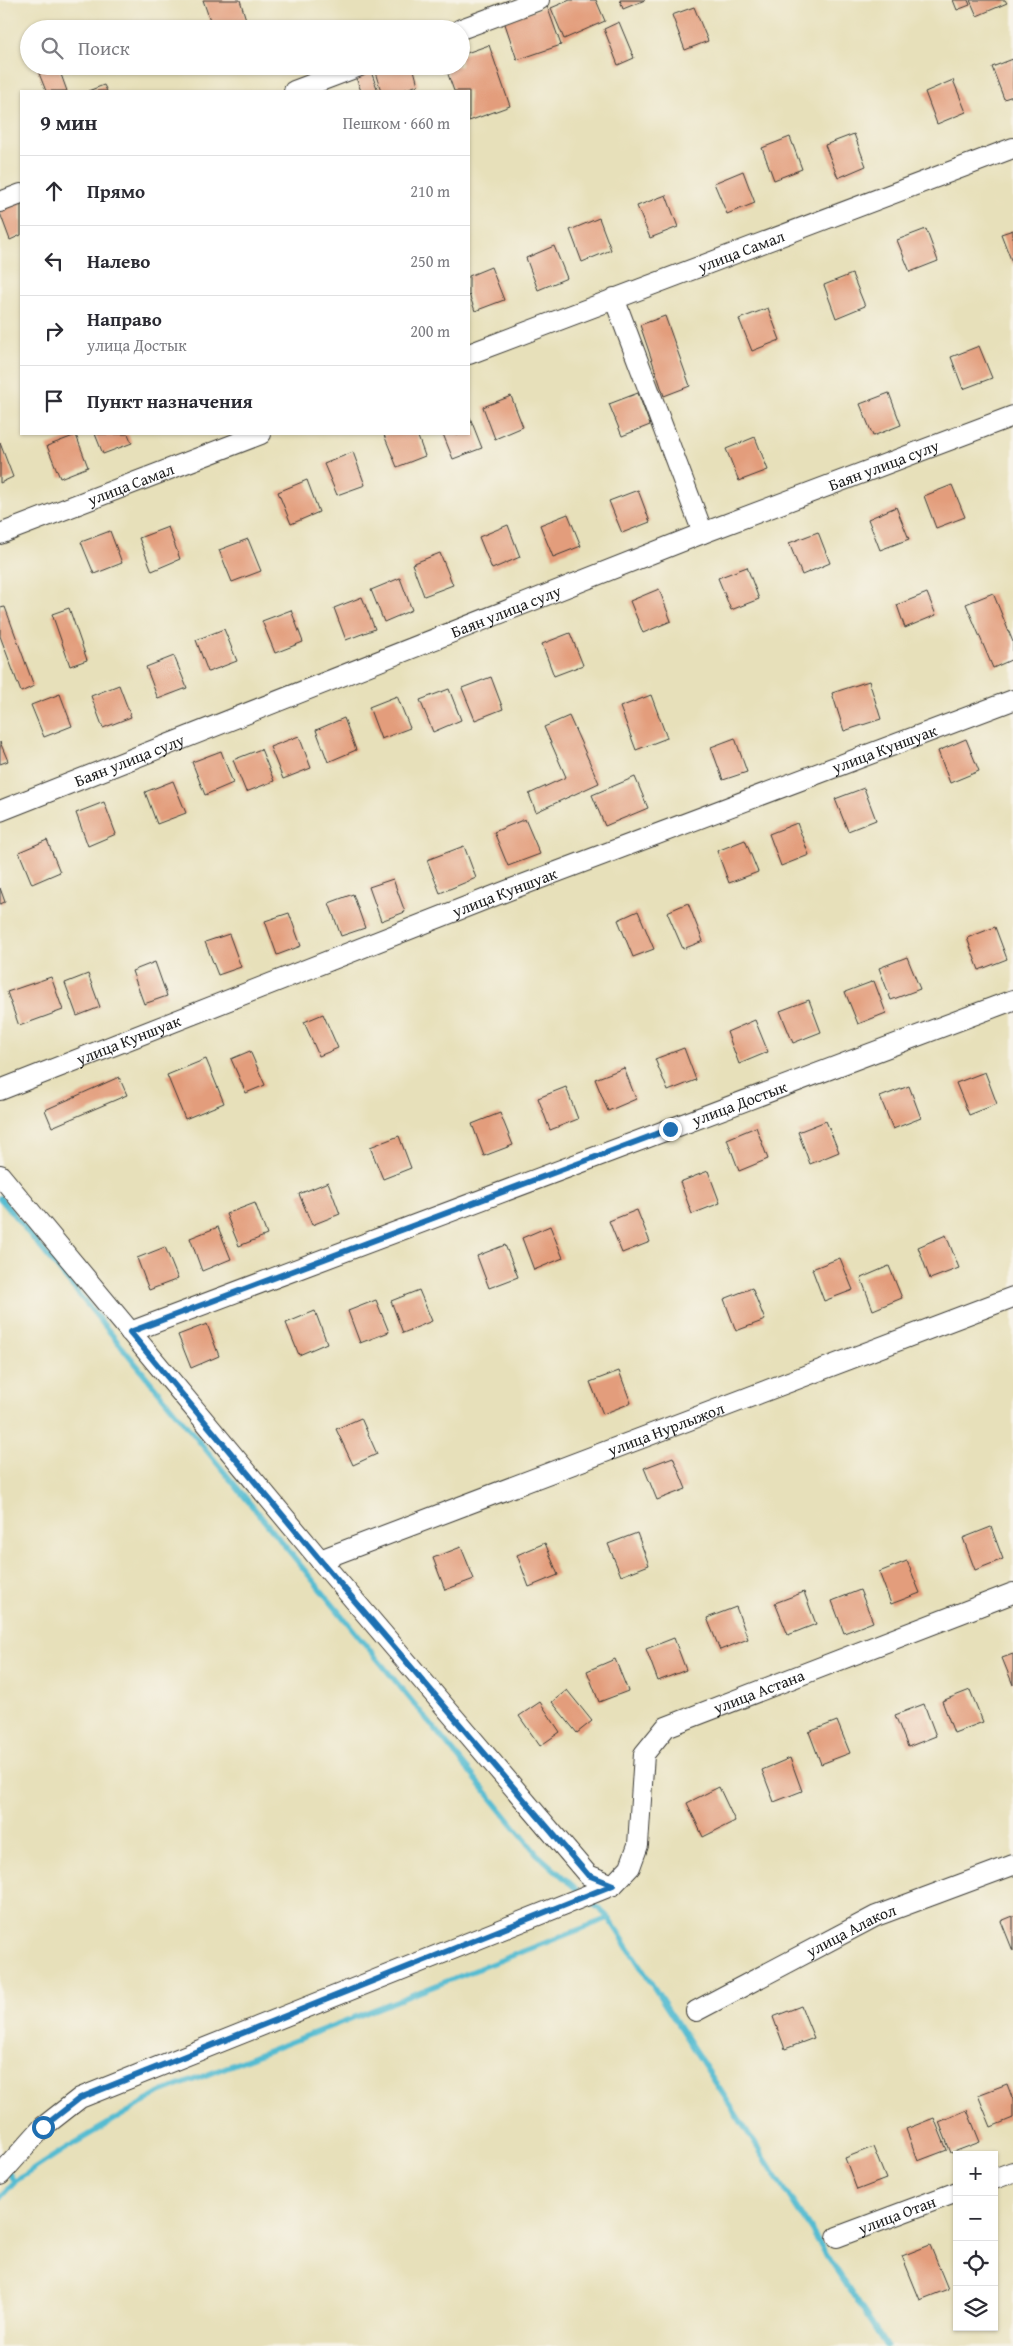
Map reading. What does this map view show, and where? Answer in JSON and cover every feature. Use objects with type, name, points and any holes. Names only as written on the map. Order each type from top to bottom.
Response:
[{"type":"street","points":[[470,26],[539,0]]},
{"type":"street","points":[[297,90],[336,75]]},
{"type":"street","name":"улица Самал","points":[[470,354],[1013,148]]},
{"type":"street","points":[[0,202],[20,194]]},
{"type":"street","points":[[614,298],[703,533]]},
{"type":"street","name":"Баян улица сулу","points":[[0,811],[703,533],[1013,416]]},
{"type":"street","name":"улица Самал","points":[[0,534],[258,435]]},
{"type":"street","name":"улица Куншуак","points":[[0,1090],[509,890],[1013,700]]},
{"type":"street","name":"улица Достык","points":[[130,1332],[1013,1000]]},
{"type":"street","points":[[0,1175],[320,1560],[588,1875],[613,1885]]},
{"type":"street","name":"улица Нурлыжол","points":[[320,1560],[1013,1297]]},
{"type":"street","name":"улица Астана","points":[[613,1885],[630,1867],[638,1845],[644,1754],[666,1727],[1013,1593]]},
{"type":"street","name":"улица Алакол","points":[[696,2011],[876,1916],[1013,1866]]},
{"type":"street","points":[[0,2175],[43,2127],[80,2098],[613,1885]]},
{"type":"street","points":[[998,2177],[1013,2172]]},
{"type":"street","name":"улица Отан","points":[[837,2237],[953,2194]]},
{"type":"building","points":[[203,0],[240,0],[246,20],[210,20]]},
{"type":"building","points":[[570,0],[596,0],[605,21],[564,39],[551,8]]},
{"type":"building","points":[[620,0],[645,0],[623,9]]},
{"type":"building","points":[[953,0],[968,0],[970,5],[957,10]]},
{"type":"building","points":[[970,0],[1005,0],[1007,3],[977,16]]},
{"type":"building","points":[[547,6],[561,45],[517,60],[504,21]]},
{"type":"building","points":[[694,7],[708,41],[685,50],[672,15]]},
{"type":"building","points":[[619,22],[634,58],[618,65],[604,29]]},
{"type":"building","points":[[489,45],[510,106],[470,121],[470,90],[454,90],[448,75],[470,75],[470,52]]},
{"type":"building","points":[[1013,59],[1013,96],[1004,99],[992,67]]},
{"type":"building","points":[[40,75],[61,75],[67,90],[46,90]]},
{"type":"building","points":[[355,75],[372,75],[378,90],[361,90]]},
{"type":"building","points":[[376,75],[415,75],[418,85],[404,90],[381,90]]},
{"type":"building","points":[[953,80],[966,112],[937,124],[925,92]]},
{"type":"building","points":[[104,85],[106,90],[91,90]]},
{"type":"building","points":[[854,134],[866,166],[838,178],[825,145]]},
{"type":"building","points":[[790,137],[802,169],[774,180],[762,148]]},
{"type":"building","points":[[743,171],[755,203],[727,214],[714,183]]},
{"type":"building","points":[[666,195],[678,227],[650,238],[637,206]]},
{"type":"building","points":[[20,197],[20,235],[10,240],[0,213],[0,205]]},
{"type":"building","points":[[599,218],[611,250],[582,262],[570,230]]},
{"type":"building","points":[[926,229],[938,261],[910,272],[897,240]]},
{"type":"building","points":[[1013,230],[1013,265],[1001,234]]},
{"type":"building","points":[[554,246],[567,278],[538,290],[526,258]]},
{"type":"building","points":[[491,267],[504,300],[475,311],[470,297],[470,276]]},
{"type":"building","points":[[852,274],[865,306],[836,318],[824,285]]},
{"type":"building","points":[[768,308],[780,340],[752,351],[739,319]]},
{"type":"building","points":[[665,316],[690,386],[664,396],[640,325]]},
{"type":"building","points":[[979,346],[992,378],[963,389],[951,357]]},
{"type":"building","points":[[638,393],[650,425],[622,436],[609,404]]},
{"type":"building","points":[[889,393],[901,425],[873,436],[860,404]]},
{"type":"building","points":[[511,396],[523,427],[495,439],[483,407]]},
{"type":"building","points":[[470,418],[482,448],[453,459],[443,435],[470,435]]},
{"type":"building","points":[[76,435],[88,467],[60,478],[47,446]]},
{"type":"building","points":[[95,435],[128,435],[132,443],[103,454]]},
{"type":"building","points":[[384,435],[417,435],[425,456],[397,467]]},
{"type":"building","points":[[755,437],[768,470],[739,481],[726,449]]},
{"type":"building","points":[[0,443],[13,477],[0,483]]},
{"type":"building","points":[[353,452],[365,485],[337,495],[324,464]]},
{"type":"building","points":[[307,480],[319,512],[291,524],[278,492]]},
{"type":"building","points":[[952,485],[965,517],[936,528],[924,496]]},
{"type":"building","points":[[638,490],[650,522],[622,533],[609,501]]},
{"type":"building","points":[[896,507],[909,539],[880,550],[868,519]]},
{"type":"building","points":[[568,514],[581,546],[553,557],[540,525]]},
{"type":"building","points":[[508,525],[520,557],[492,569],[479,537]]},
{"type":"building","points":[[168,527],[180,559],[152,571],[139,538]]},
{"type":"building","points":[[110,531],[122,563],[94,574],[81,542]]},
{"type":"building","points":[[818,532],[830,563],[802,575],[789,543]]},
{"type":"building","points":[[248,539],[261,571],[232,582],[219,550]]},
{"type":"building","points":[[440,553],[453,585],[424,596],[412,564]]},
{"type":"building","points":[[747,567],[759,599],[731,610],[718,578]]},
{"type":"building","points":[[400,578],[412,610],[384,622],[371,590]]},
{"type":"building","points":[[659,589],[671,621],[643,633],[630,601]]},
{"type":"building","points":[[927,593],[936,615],[905,628],[897,605]]},
{"type":"building","points":[[993,593],[1013,642],[1013,659],[993,668],[966,604]]},
{"type":"building","points":[[362,597],[375,629],[346,640],[334,608]]},
{"type":"building","points":[[5,607],[34,686],[21,692],[0,636],[0,608]]},
{"type":"building","points":[[69,608],[87,660],[70,666],[52,614]]},
{"type":"building","points":[[291,610],[303,642],[275,653],[262,621]]},
{"type":"building","points":[[224,629],[237,661],[208,672],[196,640]]},
{"type":"building","points":[[570,633],[583,665],[554,676],[542,644]]},
{"type":"building","points":[[174,656],[187,688],[158,699],[146,667]]},
{"type":"building","points":[[491,677],[503,709],[475,720],[462,688]]},
{"type":"building","points":[[869,681],[881,719],[844,731],[832,693]]},
{"type":"building","points":[[119,685],[131,717],[103,728],[91,696]]},
{"type":"building","points":[[449,689],[461,720],[433,732],[420,700]]},
{"type":"building","points":[[60,694],[72,726],[44,737],[31,705]]},
{"type":"building","points":[[651,695],[667,738],[636,750],[620,707]]},
{"type":"building","points":[[397,696],[410,728],[381,739],[369,707]]},
{"type":"building","points":[[569,716],[599,783],[536,812],[529,794],[566,777],[544,727]]},
{"type":"building","points":[[344,718],[356,750],[328,762],[316,730]]},
{"type":"building","points":[[299,736],[311,768],[283,779],[270,747]]},
{"type":"building","points":[[735,738],[747,772],[723,780],[711,747]]},
{"type":"building","points":[[966,739],[979,771],[950,783],[938,751]]},
{"type":"building","points":[[0,742],[8,761],[0,764]]},
{"type":"building","points":[[261,749],[274,781],[246,792],[233,760]]},
{"type":"building","points":[[221,751],[233,783],[205,795],[192,762]]},
{"type":"building","points":[[635,777],[648,808],[605,826],[592,795]]},
{"type":"building","points":[[173,781],[186,813],[157,824],[145,792]]},
{"type":"building","points":[[864,788],[876,820],[848,831],[835,799]]},
{"type":"building","points":[[104,802],[116,834],[88,846],[76,813]]},
{"type":"building","points":[[525,819],[540,854],[508,866],[494,832]]},
{"type":"building","points":[[797,823],[809,855],[781,866],[769,834]]},
{"type":"building","points":[[47,840],[60,872],[32,884],[19,852]]},
{"type":"building","points":[[745,840],[758,872],[729,883],[717,851]]},
{"type":"building","points":[[464,846],[476,878],[440,893],[427,860]]},
{"type":"building","points":[[393,879],[405,912],[381,921],[369,887]]},
{"type":"building","points":[[0,888],[5,902],[0,904]]},
{"type":"building","points":[[353,894],[365,928],[341,936],[329,903]]},
{"type":"building","points":[[688,903],[703,941],[683,949],[667,912]]},
{"type":"building","points":[[638,911],[654,949],[633,957],[618,920]]},
{"type":"building","points":[[289,913],[301,946],[277,955],[265,921]]},
{"type":"building","points":[[995,927],[1007,959],[979,970],[967,938]]},
{"type":"building","points":[[229,934],[241,967],[218,975],[205,942]]},
{"type":"building","points":[[907,957],[920,989],[891,1000],[879,968]]},
{"type":"building","points":[[155,962],[167,996],[144,1004],[132,971]]},
{"type":"building","points":[[88,974],[100,1007],[77,1016],[65,983]]},
{"type":"building","points":[[51,977],[63,1010],[19,1026],[7,992]]},
{"type":"building","points":[[874,981],[886,1013],[858,1024],[845,992]]},
{"type":"building","points":[[809,1000],[821,1032],[793,1043],[780,1011]]},
{"type":"building","points":[[323,1014],[338,1048],[319,1056],[304,1022]]},
{"type":"building","points":[[755,1020],[768,1052],[739,1064],[727,1032]]},
{"type":"building","points":[[684,1048],[696,1080],[668,1091],[655,1059]]},
{"type":"building","points":[[250,1051],[265,1085],[246,1093],[231,1059]]},
{"type":"building","points":[[206,1059],[224,1103],[185,1119],[167,1075]]},
{"type":"building","points":[[624,1068],[636,1099],[608,1111],[595,1079]]},
{"type":"building","points":[[985,1072],[997,1104],[969,1115],[956,1083]]},
{"type":"building","points":[[119,1077],[127,1095],[52,1127],[45,1110]]},
{"type":"building","points":[[909,1086],[921,1118],[893,1129],[880,1097]]},
{"type":"building","points":[[566,1087],[578,1119],[550,1130],[538,1098]]},
{"type":"building","points":[[500,1113],[513,1145],[484,1156],[472,1124]]},
{"type":"building","points":[[826,1121],[839,1152],[810,1164],[798,1132]]},
{"type":"building","points":[[756,1127],[768,1159],[739,1171],[727,1139]]},
{"type":"building","points":[[399,1136],[411,1168],[383,1179],[370,1147]]},
{"type":"building","points":[[708,1171],[720,1203],[692,1214],[680,1182]]},
{"type":"building","points":[[328,1182],[340,1214],[312,1225],[299,1194]]},
{"type":"building","points":[[255,1203],[267,1235],[239,1246],[226,1214]]},
{"type":"building","points":[[637,1210],[650,1242],[622,1253],[609,1221]]},
{"type":"building","points":[[550,1226],[563,1258],[534,1270],[522,1238]]},
{"type":"building","points":[[218,1227],[231,1259],[202,1271],[190,1238]]},
{"type":"building","points":[[946,1235],[959,1268],[930,1279],[918,1247]]},
{"type":"building","points":[[505,1245],[518,1277],[489,1288],[477,1256]]},
{"type":"building","points":[[165,1247],[178,1279],[149,1290],[137,1258]]},
{"type":"building","points":[[840,1258],[853,1290],[824,1301],[812,1269]]},
{"type":"building","points":[[889,1266],[902,1298],[873,1310],[861,1278]]},
{"type":"building","points":[[752,1288],[765,1320],[736,1331],[724,1299]]},
{"type":"building","points":[[419,1290],[432,1321],[403,1333],[391,1301]]},
{"type":"building","points":[[376,1300],[389,1332],[360,1343],[348,1311]]},
{"type":"building","points":[[315,1311],[327,1343],[299,1355],[286,1323]]},
{"type":"building","points":[[207,1324],[219,1356],[191,1368],[178,1335]]},
{"type":"building","points":[[619,1371],[631,1403],[603,1414],[590,1382]]},
{"type":"building","points":[[361,1418],[377,1454],[353,1465],[336,1429]]},
{"type":"building","points":[[673,1457],[686,1489],[657,1500],[644,1468]]},
{"type":"building","points":[[991,1527],[1003,1559],[975,1570],[963,1538]]},
{"type":"building","points":[[637,1533],[649,1565],[621,1576],[608,1544]]},
{"type":"building","points":[[545,1543],[558,1575],[529,1587],[517,1555]]},
{"type":"building","points":[[461,1547],[474,1579],[445,1590],[433,1558]]},
{"type":"building","points":[[907,1561],[920,1593],[891,1604],[879,1572]]},
{"type":"building","points":[[860,1590],[873,1622],[844,1633],[832,1601]]},
{"type":"building","points":[[804,1592],[816,1624],[788,1635],[775,1603]]},
{"type":"building","points":[[736,1607],[748,1639],[720,1650],[707,1618]]},
{"type":"building","points":[[674,1638],[686,1670],[658,1681],[646,1649]]},
{"type":"building","points":[[1013,1654],[1013,1685],[1002,1658]]},
{"type":"building","points":[[615,1659],[628,1691],[599,1702],[587,1671]]},
{"type":"building","points":[[567,1690],[592,1721],[577,1733],[552,1702]]},
{"type":"building","points":[[970,1690],[983,1722],[954,1733],[942,1701]]},
{"type":"building","points":[[540,1702],[560,1732],[540,1746],[519,1716]]},
{"type":"building","points":[[924,1704],[936,1736],[908,1747],[895,1715]]},
{"type":"building","points":[[837,1721],[850,1753],[821,1764],[809,1732]]},
{"type":"building","points":[[790,1758],[802,1791],[774,1802],[762,1770]]},
{"type":"building","points":[[719,1787],[735,1821],[703,1837],[687,1803]]},
{"type":"building","points":[[1013,1916],[1013,1951],[1001,1921]]},
{"type":"building","points":[[801,2006],[814,2038],[785,2049],[773,2017]]},
{"type":"building","points":[[1007,2084],[1013,2100],[1013,2118],[991,2127],[978,2095]]},
{"type":"building","points":[[967,2110],[980,2142],[951,2153],[939,2122]]},
{"type":"building","points":[[934,2118],[947,2150],[918,2161],[906,2129]]},
{"type":"building","points":[[873,2147],[886,2179],[857,2190],[845,2158]]},
{"type":"building","points":[[930,2245],[948,2289],[920,2300],[902,2256]]},
{"type":"waterway","points":[[0,1198],[537,1854],[581,1893]]},
{"type":"waterway","points":[[588,1899],[609,1918],[886,2346]]},
{"type":"waterway","points":[[8,2171],[14,2182],[63,2150],[160,2093],[609,1918]]},
{"type":"waterway","points":[[0,2198],[14,2182]]},
{"type":"route","points":[[43,2127],[80,2098],[613,1885],[588,1875],[320,1560],[130,1332],[670,1129]]}]
